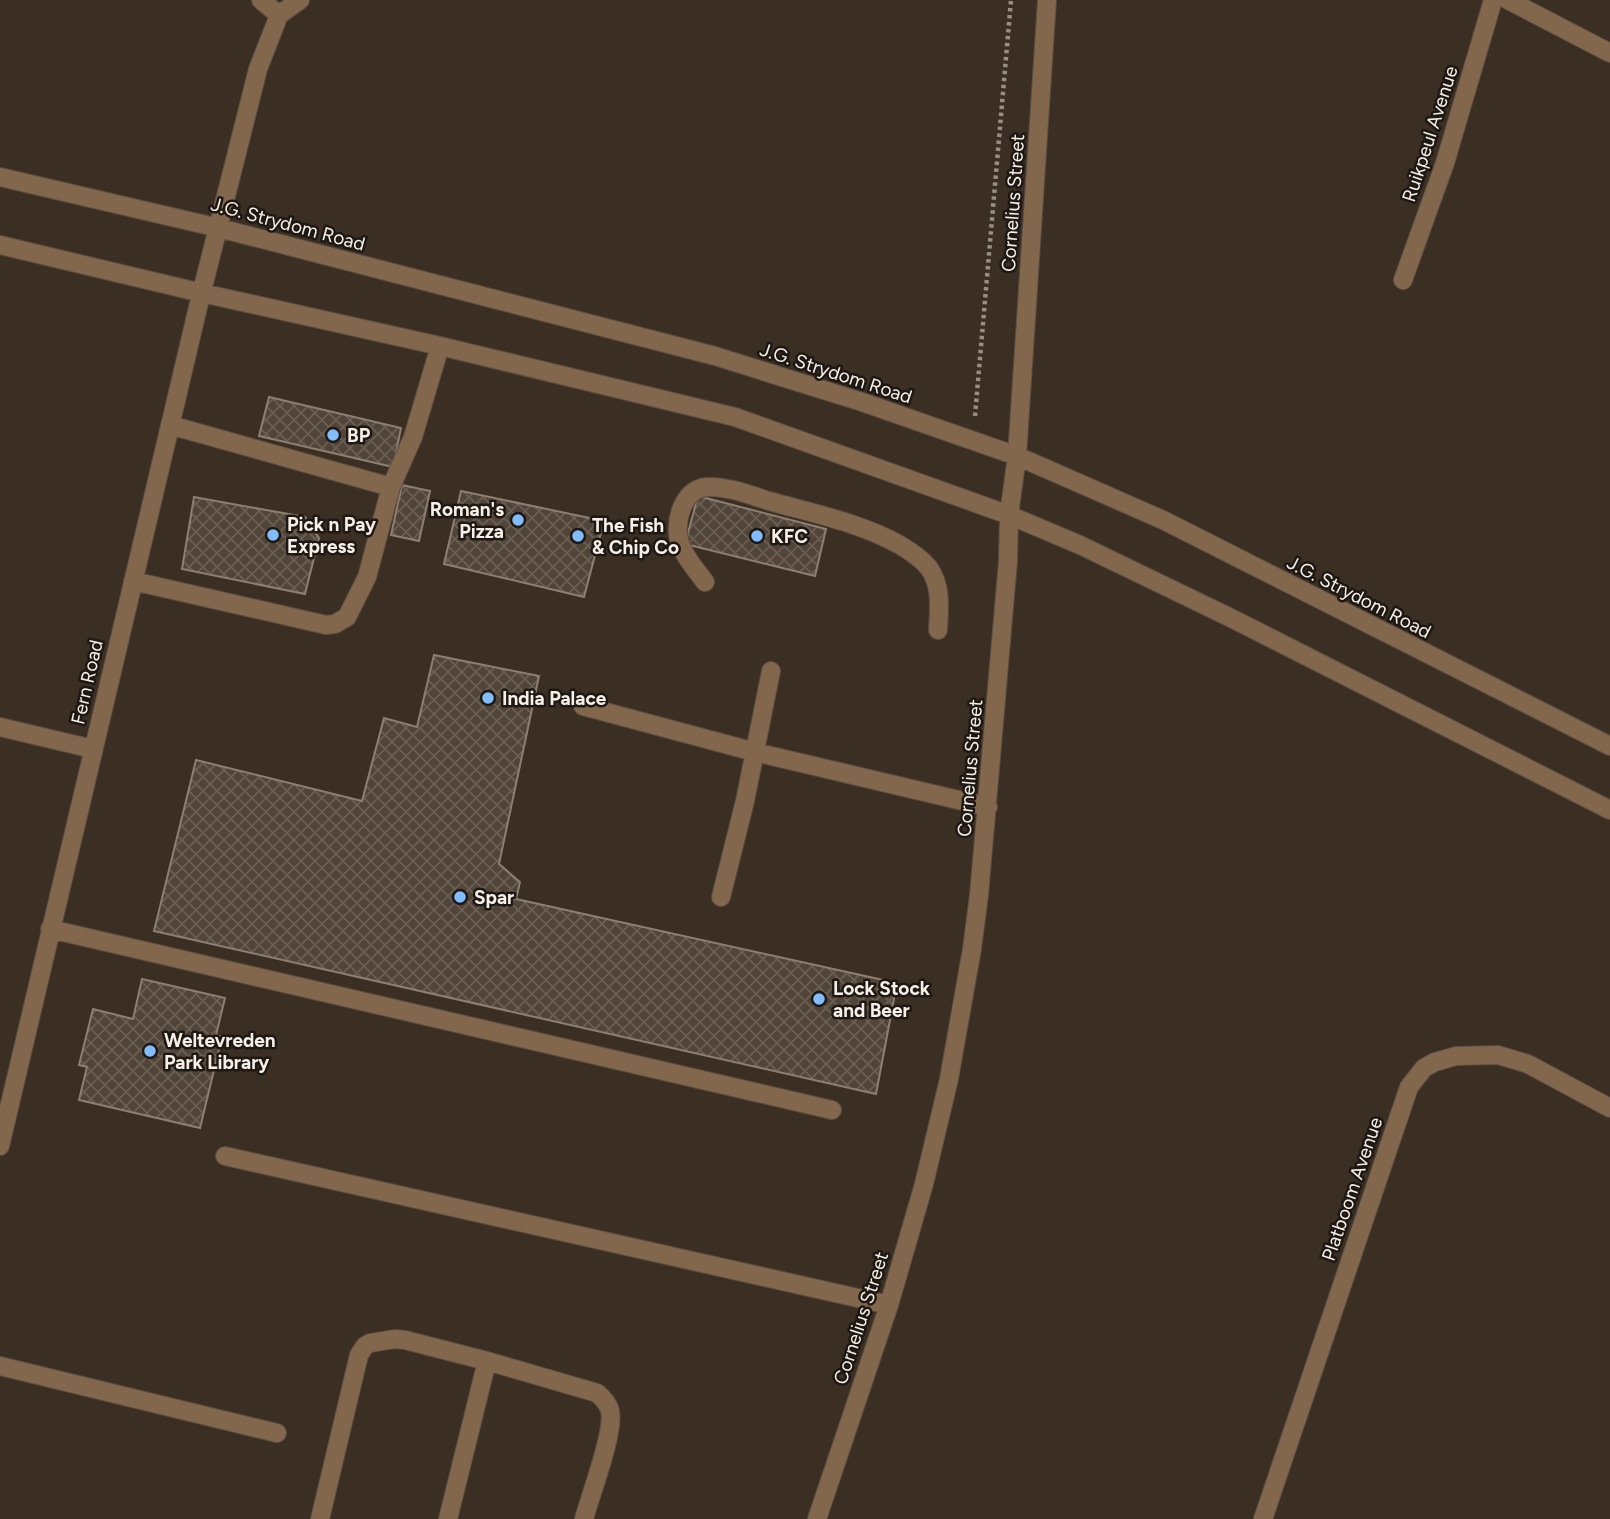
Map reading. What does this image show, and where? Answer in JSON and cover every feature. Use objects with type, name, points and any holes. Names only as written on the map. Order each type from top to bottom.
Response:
[{"type":"street","points":[[261,0],[279,15],[300,0]]},
{"type":"street","name":"Cornelius Street","points":[[817,1519],[889,1304],[924,1184],[949,1079],[972,949],[988,807],[1008,561],[1009,515],[1017,456],[1048,0]]},
{"type":"street","name":"Ruikpeul Avenue","points":[[1403,279],[1445,163],[1493,0]]},
{"type":"street","points":[[1508,0],[1610,53]]},
{"type":"street","name":"Fern Road","points":[[0,1146],[202,293],[258,69],[279,15]]},
{"type":"street","name":"J.G. Strydom Road","points":[[0,177],[219,228],[715,356],[863,402],[1017,456],[1163,520],[1610,746]]},
{"type":"street","points":[[0,245],[736,417],[1009,515],[1080,545],[1231,618],[1610,810]]},
{"type":"street","points":[[133,581],[326,625],[335,624],[347,617],[367,577],[391,487],[413,437],[440,346]]},
{"type":"street","points":[[170,425],[391,487]]},
{"type":"street","points":[[705,582],[680,546],[680,514],[686,499],[694,490],[707,487],[741,492],[829,518],[902,546],[924,562],[934,576],[939,594],[938,630]]},
{"type":"street","points":[[721,897],[771,671]]},
{"type":"street","points":[[583,706],[755,752],[988,807]]},
{"type":"street","points":[[0,727],[93,750]]},
{"type":"street","points":[[50,929],[832,1110]]},
{"type":"street","name":"Platboom Avenue","points":[[1263,1519],[1409,1087],[1424,1068],[1456,1056],[1498,1055],[1528,1064],[1610,1108]]},
{"type":"street","points":[[225,1156],[889,1304]]},
{"type":"street","points":[[320,1519],[359,1355],[365,1346],[379,1341],[405,1340],[597,1393],[607,1402],[610,1429],[584,1519]]},
{"type":"street","points":[[448,1519],[487,1361]]},
{"type":"street","points":[[0,1366],[277,1433]]},
{"type":"path","points":[[973,442],[1011,0]]},
{"type":"building","points":[[269,397],[401,428],[393,467],[259,436]]},
{"type":"building","points":[[402,485],[430,491],[419,541],[391,535]]},
{"type":"building","points":[[461,491],[604,521],[584,597],[444,564]]},
{"type":"building","points":[[698,496],[826,529],[815,576],[685,544]]},
{"type":"building","points":[[194,497],[305,517],[319,538],[305,594],[182,569]]},
{"type":"building","points":[[434,655],[539,676],[499,864],[520,882],[516,899],[897,983],[876,1094],[154,931],[196,760],[362,801],[384,718],[417,727]]},
{"type":"building","name":"Weltevreden Park Library","points":[[142,979],[225,998],[216,1035],[222,1037],[200,1128],[79,1100],[87,1067],[79,1065],[93,1009],[133,1019]]},
{"type":"place","name":"BP","points":[[333,435]]},
{"type":"place","name":"Roman's Pizza","points":[[518,520]]},
{"type":"place","name":"Pick n Pay Express","points":[[273,535]]},
{"type":"place","name":"The Fish & Chip Co","points":[[578,536]]},
{"type":"place","name":"KFC","points":[[757,536]]},
{"type":"place","name":"India Palace","points":[[488,698]]},
{"type":"place","name":"Spar","points":[[460,897]]},
{"type":"place","name":"Lock Stock and Beer","points":[[819,999]]},
{"type":"place","name":"Weltevreden Park Library","points":[[150,1051]]}]
